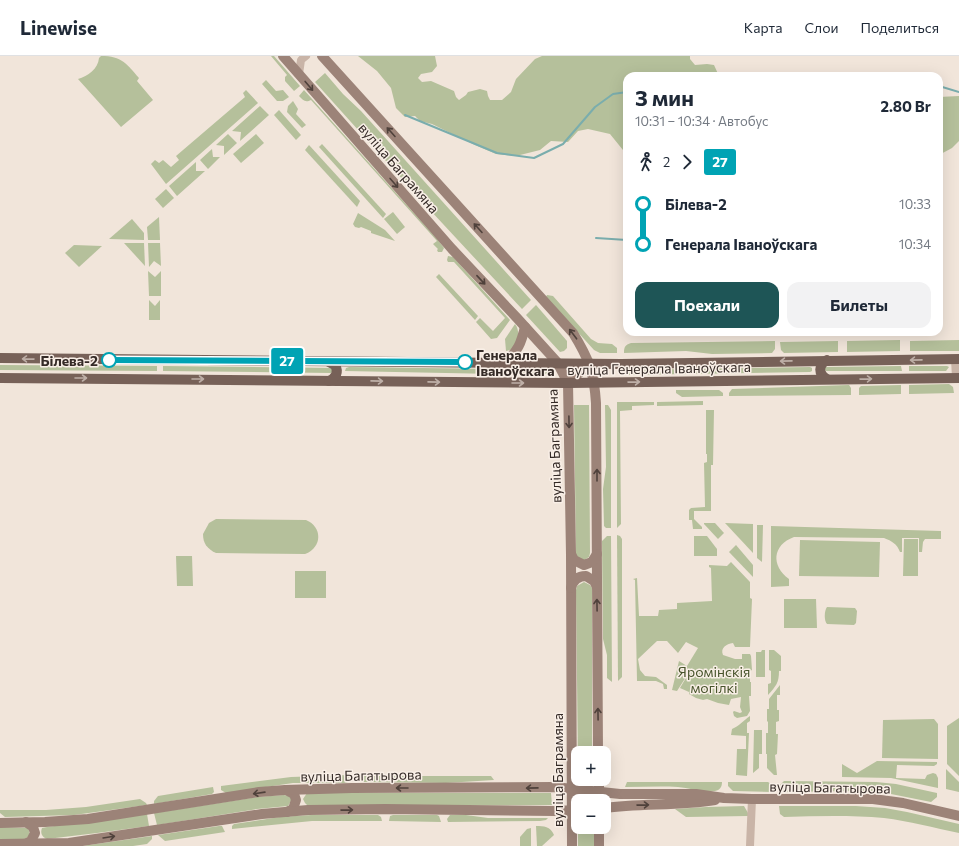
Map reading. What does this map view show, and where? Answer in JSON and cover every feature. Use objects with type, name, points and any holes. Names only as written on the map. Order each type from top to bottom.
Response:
[{"type":"main road","name":"вуліца Генерала Іваноўскага","points":[[0,358],[329,362],[590,363],[957,359]]},
{"type":"main road","points":[[827,360],[822,364],[820,369],[821,374],[827,379]]},
{"type":"main road","points":[[808,361],[813,364],[816,369],[815,375],[808,380]]},
{"type":"main road","points":[[329,362],[336,365],[337,372],[335,377],[329,381]]},
{"type":"main road","points":[[349,381],[344,378],[341,370],[343,365],[350,362]]},
{"type":"main road","name":"вуліца Генерала Іваноўскага","points":[[0,378],[595,383],[957,378]]},
{"type":"street","name":"вуліца Баграмяна","points":[[283,56],[452,249],[557,362],[568,383],[571,554],[572,794]]},
{"type":"street","points":[[299,74],[301,60],[306,56]]},
{"type":"street","name":"вуліца Баграмяна","points":[[322,56],[573,333],[590,363],[595,383],[596,403],[598,746]]},
{"type":"street","points":[[506,362],[517,352],[522,341],[525,327]]},
{"type":"street","points":[[957,359],[957,378]]},
{"type":"street","points":[[568,383],[590,363]]},
{"type":"street","points":[[571,554],[574,560],[584,565],[592,562],[596,554]]},
{"type":"street","points":[[571,590],[574,581],[582,576],[592,578],[596,583],[597,590]]},
{"type":"street","name":"вуліца Багатырова","points":[[0,823],[88,819],[259,792],[285,790],[554,787],[571,789],[588,794]]},
{"type":"street","points":[[307,789],[303,792],[300,799],[303,807],[308,810]]},
{"type":"street","points":[[285,790],[291,792],[296,800],[293,809],[287,812]]},
{"type":"street","name":"вуліца Багатырова","points":[[611,795],[696,794],[724,798],[752,799],[874,800],[903,802],[959,816]]},
{"type":"street","name":"вуліца Багатырова","points":[[611,807],[696,803],[724,798]]},
{"type":"street","points":[[750,846],[752,799]]},
{"type":"street","points":[[0,844],[69,843],[262,814],[308,810],[571,810]]},
{"type":"street","points":[[26,822],[33,827],[35,833],[31,841],[26,844]]},
{"type":"street","points":[[45,822],[41,825],[37,832],[39,838],[47,844]]},
{"type":"street","name":"вуліца Баграмяна","points":[[572,846],[573,834]]},
{"type":"street","points":[[599,834],[599,846]]},
{"type":"green space","points":[[101,56],[114,57],[127,65],[139,78],[137,81],[153,100],[121,127],[78,79],[95,69]]},
{"type":"green space","points":[[271,56],[274,56],[300,86],[294,91],[285,81],[285,77],[287,75]]},
{"type":"green space","points":[[358,56],[435,56],[437,66],[432,72],[421,74],[418,78],[422,82],[431,81],[454,91],[459,100],[468,92],[480,89],[487,91],[490,100],[502,100],[511,92],[516,79],[535,59],[542,56],[690,56],[690,59],[695,65],[714,65],[717,72],[623,72],[623,150],[610,134],[588,129],[578,131],[568,142],[551,141],[540,150],[516,156],[496,154],[432,124],[420,121],[415,116],[405,117],[396,108],[391,88],[377,71]]},
{"type":"green space","points":[[325,73],[531,300],[522,309],[430,210],[315,82]]},
{"type":"green space","points":[[266,80],[276,91],[283,90],[289,97],[283,101],[277,101],[262,84]]},
{"type":"green space","points":[[246,90],[258,103],[166,184],[151,164],[155,160],[159,163],[163,160],[171,167],[179,160],[176,156],[245,97],[243,93]]},
{"type":"green space","points":[[304,90],[438,240],[444,248],[442,252],[438,252],[438,249],[433,244],[437,241],[311,100],[303,100],[299,96]]},
{"type":"green space","points":[[959,96],[959,141],[952,148],[943,153],[943,97]]},
{"type":"green space","points":[[293,101],[298,109],[296,114],[306,125],[302,128],[287,112],[288,106]]},
{"type":"green space","points":[[260,106],[269,115],[240,141],[241,132],[232,131]]},
{"type":"green space","points":[[279,110],[301,135],[296,140],[274,115]]},
{"type":"green space","points":[[228,134],[237,143],[224,155],[224,146],[216,145]]},
{"type":"green space","points":[[256,134],[264,143],[241,163],[233,154]]},
{"type":"green space","points":[[322,144],[386,214],[383,218],[319,147]]},
{"type":"green space","points":[[309,145],[360,201],[357,207],[305,150]]},
{"type":"green space","points":[[212,149],[213,157],[220,157],[208,169],[200,160]]},
{"type":"green space","points":[[196,162],[196,171],[205,171],[177,196],[169,186]]},
{"type":"green space","points":[[166,189],[174,198],[163,208],[155,199]]},
{"type":"green space","points":[[393,212],[405,227],[397,234],[384,219]]},
{"type":"green space","points":[[358,213],[385,230],[395,241],[371,233],[371,231],[361,227],[355,227],[353,224]]},
{"type":"green space","points":[[159,217],[160,240],[148,240],[147,227]]},
{"type":"green space","points":[[132,219],[144,233],[144,240],[109,239]]},
{"type":"green space","points":[[124,243],[144,243],[145,266]]},
{"type":"green space","points":[[148,243],[160,243],[161,266],[154,261],[149,267]]},
{"type":"green space","points":[[74,245],[102,246],[79,267],[65,253]]},
{"type":"green space","points":[[448,256],[453,257],[510,320],[497,338],[491,339],[476,322],[480,318],[493,331],[505,318],[454,262],[448,262]]},
{"type":"green space","points":[[148,271],[155,277],[161,271],[161,296],[149,296]]},
{"type":"green space","points":[[439,274],[478,316],[475,320],[436,277]]},
{"type":"green space","points":[[547,295],[553,296],[591,339],[598,343],[612,344],[617,348],[617,353],[600,353],[594,350],[546,297]]},
{"type":"green space","points":[[149,300],[155,306],[160,300],[160,320],[149,320]]},
{"type":"green space","points":[[536,305],[567,341],[567,348],[564,351],[560,352],[526,315]]},
{"type":"green space","points":[[515,324],[518,332],[516,344],[513,348],[506,351],[505,339]]},
{"type":"green space","points":[[900,340],[900,351],[847,352],[847,341]]},
{"type":"green space","points":[[959,340],[959,351],[910,351],[910,341]]},
{"type":"green space","points":[[775,341],[775,349],[772,353],[712,354],[686,351],[624,353],[625,346],[631,343]]},
{"type":"green space","points":[[838,341],[838,352],[784,353],[781,350],[780,342]]},
{"type":"green space","points":[[0,365],[157,366],[157,371],[0,370]]},
{"type":"green space","points":[[163,366],[331,368],[334,371],[331,373],[163,371]]},
{"type":"green space","points":[[901,366],[902,371],[826,371],[824,368],[825,367]]},
{"type":"green space","points":[[909,366],[949,367],[946,371],[909,371]]},
{"type":"green space","points":[[346,368],[496,369],[496,374],[345,371]]},
{"type":"green space","points":[[812,368],[812,371],[810,372],[624,375],[623,370]]},
{"type":"green space","points":[[503,369],[550,369],[552,373],[503,374]]},
{"type":"green space","points":[[949,384],[953,387],[954,393],[909,394],[909,385]]},
{"type":"green space","points":[[849,385],[851,388],[851,395],[729,396],[732,389]]},
{"type":"green space","points":[[901,385],[901,394],[859,395],[859,388],[861,386]]},
{"type":"green space","points":[[676,390],[719,390],[723,393],[723,396],[682,397],[676,393]]},
{"type":"green space","points":[[703,401],[703,405],[657,406],[657,402]]},
{"type":"green space","points":[[617,402],[654,402],[654,405],[632,406],[632,410],[620,411],[621,524],[617,528]]},
{"type":"green space","points":[[574,405],[589,405],[590,553],[589,557],[584,560],[576,557]]},
{"type":"green space","points":[[605,405],[608,405],[611,410],[611,528],[606,528],[604,526],[603,489],[606,467]]},
{"type":"green space","points":[[706,410],[714,410],[713,465],[711,465],[711,511],[694,511],[694,519],[702,527],[702,529],[693,529],[692,520],[689,520],[689,510],[691,508],[705,507],[704,463],[707,462]]},
{"type":"green space","points":[[216,519],[306,520],[312,523],[318,532],[317,542],[311,551],[305,554],[216,553],[210,550],[206,545],[203,534],[209,523]]},
{"type":"green space","points":[[704,523],[715,523],[724,533],[718,539]]},
{"type":"green space","points":[[725,523],[753,524],[753,553]]},
{"type":"green space","points":[[757,525],[763,525],[762,562],[757,558]]},
{"type":"green space","points":[[771,526],[941,531],[941,539],[925,539],[923,542],[922,552],[919,552],[919,538],[902,538],[902,552],[900,552],[894,543],[884,538],[794,537],[781,545],[776,556],[779,568],[789,579],[789,586],[771,587]]},
{"type":"green space","points":[[617,535],[622,539],[622,677],[618,681]]},
{"type":"green space","points":[[607,536],[611,536],[612,682],[607,678],[607,655],[603,639],[602,541]]},
{"type":"green space","points":[[694,536],[707,536],[717,549],[717,556],[694,556]]},
{"type":"green space","points":[[904,539],[918,539],[918,576],[903,576]]},
{"type":"green space","points":[[800,540],[880,542],[879,577],[799,576]]},
{"type":"green space","points":[[736,545],[753,565],[753,577],[729,552]]},
{"type":"green space","points":[[176,556],[192,556],[193,586],[177,586]]},
{"type":"green space","name":"Яромінскія могілкі","points":[[731,562],[750,582],[750,598],[752,599],[750,647],[735,647],[733,643],[726,645],[722,650],[723,655],[735,659],[742,659],[742,654],[750,654],[751,656],[751,696],[749,696],[750,711],[747,716],[737,718],[734,716],[733,712],[742,712],[740,707],[741,697],[731,699],[729,705],[707,699],[703,700],[696,698],[689,694],[689,692],[680,688],[693,666],[677,691],[672,690],[679,661],[687,666],[698,648],[686,642],[678,653],[667,641],[657,641],[638,659],[640,670],[645,676],[656,677],[667,685],[667,689],[664,689],[663,684],[656,681],[637,681],[635,580],[633,579],[637,578],[639,616],[658,616],[659,610],[677,609],[677,603],[712,601],[711,568],[709,565],[727,566]]},
{"type":"green space","points":[[295,571],[326,571],[326,598],[295,598]]},
{"type":"green space","points":[[584,582],[592,588],[592,746],[578,746],[577,586]]},
{"type":"green space","points":[[784,599],[816,599],[817,628],[784,628]]},
{"type":"green space","points":[[827,607],[855,608],[857,611],[856,623],[854,625],[827,624],[825,621],[825,611]]},
{"type":"green space","points":[[762,650],[765,650],[765,677],[756,677],[756,652],[761,652]]},
{"type":"green space","points":[[769,650],[774,650],[781,656],[781,671],[779,671],[776,684],[768,695],[768,684],[771,683],[771,671],[769,670]]},
{"type":"green space","points":[[780,685],[780,695],[777,695],[779,721],[776,722],[776,734],[778,734],[777,754],[775,755],[777,775],[774,775],[767,768],[767,709],[769,709],[769,699]]},
{"type":"green space","points":[[750,716],[750,721],[747,723],[747,733],[749,733],[747,776],[736,775],[737,749],[746,749],[746,736],[731,735],[732,729]]},
{"type":"green space","points":[[959,718],[959,776],[947,764],[947,726]]},
{"type":"green space","points":[[934,719],[938,724],[938,759],[882,758],[883,720]]},
{"type":"green space","points":[[754,730],[762,730],[762,754],[759,754],[759,768],[753,773]]},
{"type":"green space","points":[[877,761],[937,762],[934,766],[897,765],[896,778],[925,779],[927,775],[933,773],[936,774],[938,778],[938,788],[891,778],[842,777],[842,764],[857,773]]},
{"type":"green space","points":[[946,769],[959,782],[959,792],[946,789]]},
{"type":"green space","points":[[350,775],[348,782],[344,783],[293,783],[226,793],[221,790],[221,786],[291,777]]},
{"type":"green space","points":[[357,776],[491,776],[494,780],[446,783],[363,782],[358,780]]},
{"type":"green space","points":[[784,781],[876,782],[896,784],[937,793],[937,797],[931,802],[886,793],[860,791],[780,792],[780,785]]},
{"type":"green space","points":[[627,782],[722,782],[721,787],[715,791],[701,791],[678,787],[625,787]]},
{"type":"green space","points":[[728,782],[768,782],[771,784],[771,792],[733,791],[728,786]]},
{"type":"green space","points":[[213,787],[214,792],[212,794],[154,804],[154,801],[158,796]]},
{"type":"green space","points":[[307,793],[551,793],[552,805],[308,806],[303,799]]},
{"type":"green space","points":[[284,795],[291,797],[291,801],[288,806],[257,809],[157,825],[154,813],[257,797]]},
{"type":"green space","points":[[140,799],[147,805],[74,815],[5,817],[0,813],[0,810],[46,810],[86,807]]},
{"type":"green space","points":[[744,806],[748,816],[686,817],[675,809],[706,807]]},
{"type":"green space","points":[[779,806],[856,806],[885,808],[959,824],[959,833],[884,818],[847,816],[784,817],[780,814]]},
{"type":"green space","points":[[147,814],[149,826],[47,839],[41,833],[42,828],[47,827]]},
{"type":"green space","points":[[311,815],[378,815],[381,817],[382,821],[312,821],[232,829],[234,824],[280,817]]},
{"type":"green space","points":[[437,815],[439,816],[441,822],[389,821],[390,816]]},
{"type":"green space","points":[[450,815],[466,815],[488,818],[548,818],[540,821],[448,822],[447,819]]},
{"type":"green space","points":[[222,826],[225,832],[165,841],[158,835]]},
{"type":"green space","points":[[536,826],[544,826],[549,828],[554,835],[542,846],[537,846]]},
{"type":"green space","points":[[0,827],[27,828],[30,836],[24,839],[0,839]]},
{"type":"green space","points":[[531,828],[531,846],[520,846],[520,837],[527,829]]},
{"type":"green space","points":[[578,834],[594,834],[594,846],[578,846]]},
{"type":"green space","points":[[152,836],[152,839],[147,844],[133,846],[82,846]]},
{"type":"waterway","points":[[943,87],[959,92]]},
{"type":"waterway","points":[[405,115],[497,153],[534,158],[563,144],[595,107],[613,94],[623,93]]},
{"type":"waterway","points":[[596,238],[623,240]]},
{"type":"bus line","name":"27","points":[[109,360],[465,362]]},
{"type":"place","name":"Білева-2","points":[[109,360]]},
{"type":"place","name":"Генерала Іваноўскага","points":[[465,362]]}]
